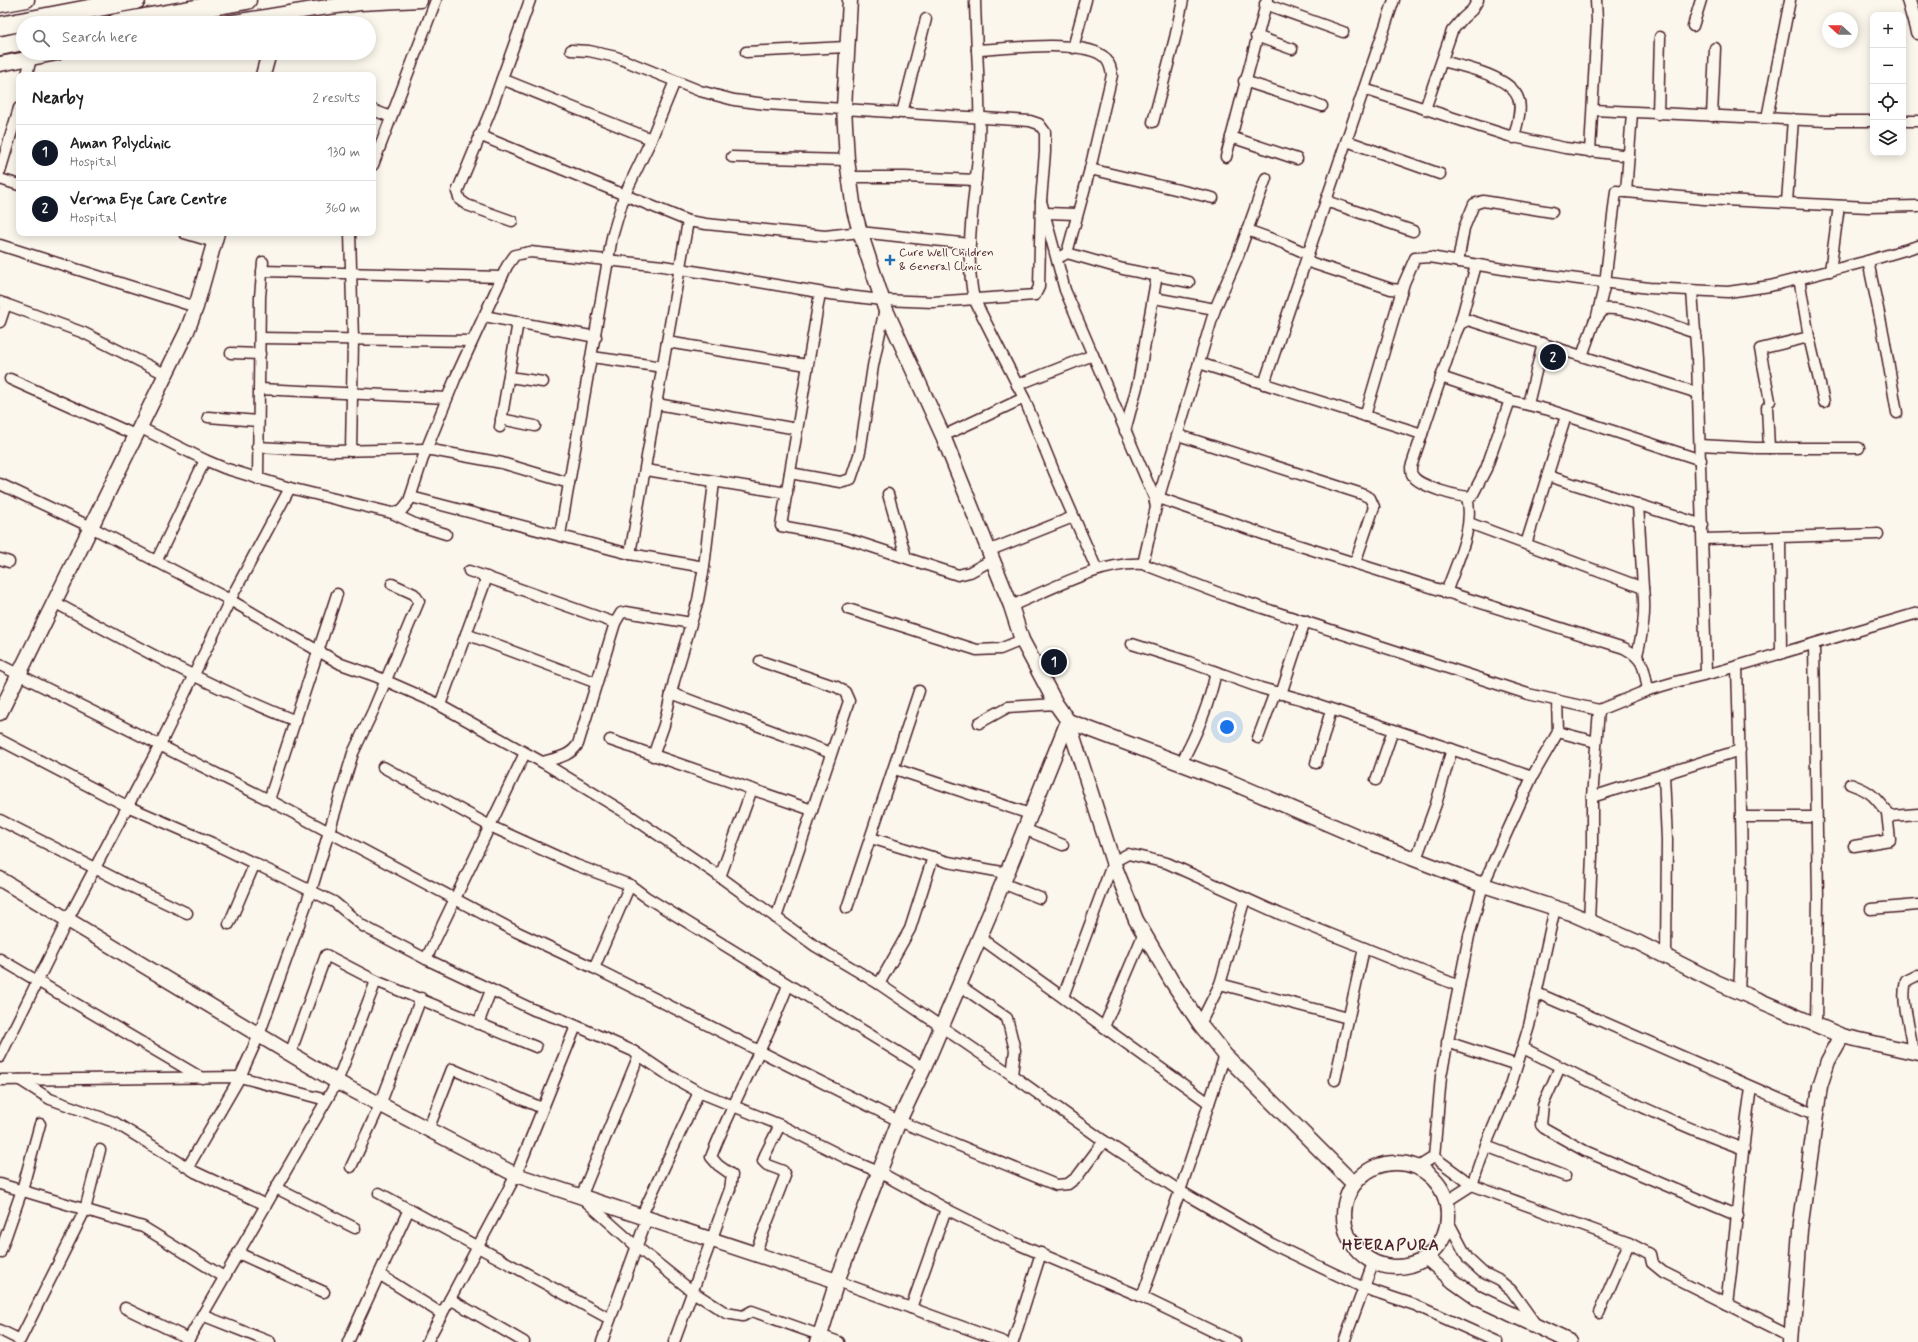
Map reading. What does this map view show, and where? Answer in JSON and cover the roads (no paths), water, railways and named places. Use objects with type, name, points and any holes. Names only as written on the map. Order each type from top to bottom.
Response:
[{"type":"highway","points":[[52,16],[136,0]]},
{"type":"highway","points":[[156,16],[247,0]]},
{"type":"highway","points":[[0,26],[16,23]]},
{"type":"highway","points":[[0,46],[16,43]]},
{"type":"street","points":[[0,5],[27,0]]},
{"type":"street","points":[[292,16],[360,4],[420,0]]},
{"type":"street","points":[[376,157],[436,0]]},
{"type":"street","points":[[512,221],[467,205],[460,200],[457,192],[502,79],[530,0]]},
{"type":"street","points":[[850,0],[846,47],[844,108],[846,160],[854,210],[860,232],[883,304],[943,436],[1011,606],[1022,640],[1056,704],[1068,721],[1113,862],[1136,920],[1171,980],[1200,1024],[1225,1055],[1354,1184]]},
{"type":"street","points":[[975,0],[979,117],[976,180],[970,244],[970,269],[974,299],[1024,398],[1073,517],[1097,570]]},
{"type":"street","points":[[1073,48],[1086,0]]},
{"type":"street","points":[[1153,122],[1175,38],[1183,0]]},
{"type":"street","points":[[1264,384],[1394,0]]},
{"type":"street","points":[[1425,109],[1452,31],[1472,10],[1478,0]]},
{"type":"street","points":[[1590,152],[1594,110],[1597,21],[1596,0]]},
{"type":"street","points":[[1693,26],[1701,0]]},
{"type":"street","points":[[1767,118],[1790,0]]},
{"type":"street","points":[[1909,0],[1918,32]]},
{"type":"street","points":[[1226,157],[1244,81],[1266,2],[1343,32]]},
{"type":"street","points":[[902,113],[926,18]]},
{"type":"street","points":[[1256,36],[1292,49]]},
{"type":"street","points":[[1658,114],[1660,36]]},
{"type":"street","points":[[977,50],[1063,46],[1092,52],[1105,57],[1110,65],[1112,75],[1090,169],[1076,214],[1067,253]]},
{"type":"street","points":[[746,52],[846,47]]},
{"type":"street","points":[[1712,116],[1715,48]]},
{"type":"street","points":[[392,513],[402,510],[411,497],[426,449],[447,398],[507,266],[515,255],[530,252],[679,269],[883,304],[1036,295],[1038,287],[1041,201],[1045,152],[1045,132],[1039,124],[1030,121],[766,104],[734,100],[700,92],[616,57],[589,51],[571,50]]},
{"type":"street","points":[[0,64],[21,60]]},
{"type":"street","points":[[28,72],[31,60]]},
{"type":"street","points":[[264,72],[268,60]]},
{"type":"street","points":[[1442,61],[1472,69],[1498,79],[1509,87],[1518,98],[1519,111],[1514,138]]},
{"type":"street","points":[[502,79],[651,139]]},
{"type":"street","points":[[560,535],[596,337],[607,261],[624,196],[651,139],[675,81]]},
{"type":"street","points":[[1244,81],[1322,106]]},
{"type":"street","points":[[1364,89],[1514,138],[1590,152],[1629,156]]},
{"type":"street","points":[[1594,110],[1632,113],[1870,121]]},
{"type":"street","points":[[376,111],[391,117]]},
{"type":"street","points":[[1626,192],[1632,113]]},
{"type":"street","points":[[1787,202],[1793,119]]},
{"type":"street","points":[[1906,121],[1918,121]]},
{"type":"street","points":[[0,171],[16,127]]},
{"type":"street","points":[[479,135],[624,196],[688,221],[825,236],[860,232],[970,244]]},
{"type":"street","points":[[1232,136],[1297,159]]},
{"type":"street","points":[[1347,141],[1440,174]]},
{"type":"street","points":[[732,157],[846,160]]},
{"type":"street","points":[[1090,169],[1213,198]]},
{"type":"street","points":[[848,177],[905,177],[976,180]]},
{"type":"street","points":[[1143,564],[1157,502],[1215,309],[1238,256],[1246,230],[1266,178]]},
{"type":"street","points":[[0,179],[16,183]]},
{"type":"street","points":[[1582,356],[1597,316],[1605,283],[1616,191],[1704,199],[1787,202],[1868,208],[1918,206]]},
{"type":"street","points":[[1041,201],[1046,213],[1065,290],[1157,502],[1624,648],[1637,654],[1644,669],[1648,690]]},
{"type":"street","points":[[1326,201],[1413,231]]},
{"type":"street","points":[[1458,262],[1464,228],[1474,204],[1489,202],[1552,212]]},
{"type":"street","points":[[1830,271],[1839,206]]},
{"type":"street","points":[[1046,213],[1076,214]]},
{"type":"street","points":[[630,554],[646,470],[688,221]]},
{"type":"street","points":[[1246,230],[1284,242],[1307,257],[1384,287],[1402,290]]},
{"type":"street","points":[[0,714],[187,331],[196,307],[215,238],[203,236]]},
{"type":"street","points":[[350,236],[353,340],[351,451]]},
{"type":"street","points":[[0,245],[196,307]]},
{"type":"street","points":[[1365,416],[1402,290],[1416,258],[1430,257],[1476,265],[1649,288],[1728,292],[1770,286],[1868,261],[1918,246]]},
{"type":"street","points":[[1056,258],[1067,253],[1123,269],[1189,282]]},
{"type":"street","points":[[1868,261],[1884,337],[1897,413]]},
{"type":"street","points":[[1476,265],[1460,324],[1411,467],[1412,476],[1418,481],[1459,497],[1467,498],[1472,496],[1486,469],[1510,400]]},
{"type":"street","points":[[258,479],[257,447],[260,389],[262,266],[352,272],[502,277]]},
{"type":"street","points":[[1125,431],[1138,383],[1157,275]]},
{"type":"street","points":[[1799,278],[1809,337],[1824,402]]},
{"type":"street","points":[[1692,291],[1696,333],[1701,460],[1706,673]]},
{"type":"street","points":[[820,293],[781,526],[845,538],[958,575],[970,572],[990,555],[1073,517]]},
{"type":"street","points":[[1154,298],[1215,309]]},
{"type":"street","points":[[0,322],[3,303],[84,333],[165,374]]},
{"type":"street","points":[[790,473],[840,482],[851,479],[860,452],[870,379],[883,304]]},
{"type":"street","points":[[1597,316],[1604,309],[1610,308],[1626,311],[1696,333]]},
{"type":"street","points":[[484,316],[596,337]]},
{"type":"street","points":[[1460,324],[1468,320],[1698,393]]},
{"type":"street","points":[[518,322],[500,423],[535,426]]},
{"type":"street","points":[[1769,448],[1769,404],[1760,349],[1809,337]]},
{"type":"street","points":[[260,338],[472,341]]},
{"type":"street","points":[[667,342],[807,365]]},
{"type":"street","points":[[1528,404],[1542,343]]},
{"type":"street","points":[[231,353],[260,354]]},
{"type":"street","points":[[1017,385],[1092,355]]},
{"type":"street","points":[[592,357],[663,367]]},
{"type":"street","points":[[1199,363],[1422,434]]},
{"type":"street","points":[[509,376],[542,382]]},
{"type":"street","points":[[1441,377],[1701,460]]},
{"type":"street","points":[[10,379],[205,460],[258,479],[392,513],[417,525],[446,534]]},
{"type":"street","points":[[260,389],[447,398]]},
{"type":"street","points":[[943,436],[1024,398]]},
{"type":"street","points":[[657,404],[797,429]]},
{"type":"street","points":[[1526,544],[1566,416]]},
{"type":"street","points":[[208,417],[258,421]]},
{"type":"street","points":[[1178,435],[1362,494],[1370,498],[1374,507],[1355,563]]},
{"type":"street","points":[[1700,445],[1769,448],[1860,448]]},
{"type":"street","points":[[257,447],[351,451],[426,449],[502,463],[569,484]]},
{"type":"street","points":[[156,562],[205,460]]},
{"type":"street","points":[[646,470],[787,493]]},
{"type":"street","points":[[1548,476],[1703,525]]},
{"type":"street","points":[[653,756],[664,725],[671,693],[691,624],[704,567],[714,482]]},
{"type":"street","points":[[0,484],[91,527],[230,600],[341,664],[375,676],[440,706],[542,762],[626,813],[720,877],[814,946],[879,984],[1012,1075],[1104,1141],[1180,1191],[1270,1243],[1364,1288],[1416,1306],[1497,1342]]},
{"type":"street","points":[[0,1057],[3,1041],[37,982],[68,919],[160,745],[230,600],[290,488]]},
{"type":"street","points":[[888,494],[906,557]]},
{"type":"street","points":[[411,497],[630,554],[704,567]]},
{"type":"street","points":[[1446,593],[1469,523],[1469,507],[1467,498]]},
{"type":"street","points":[[1637,654],[1643,632],[1645,609],[1638,504]]},
{"type":"street","points":[[1469,523],[1643,588]]},
{"type":"street","points":[[1703,539],[1878,534]]},
{"type":"street","points":[[1780,537],[1781,654]]},
{"type":"street","points":[[1011,606],[1104,567],[1130,563],[1143,564],[1229,596],[1528,694],[1600,710],[1648,690],[1706,673],[1781,654],[1918,613]]},
{"type":"street","points":[[469,571],[615,622]]},
{"type":"street","points":[[440,706],[487,577]]},
{"type":"street","points":[[188,1168],[240,1077],[259,1035],[311,891],[353,753],[373,711],[384,681],[419,601],[414,594],[392,584]]},
{"type":"street","points":[[268,800],[296,721],[317,651],[337,594]]},
{"type":"street","points":[[54,602],[192,676],[245,701],[296,721]]},
{"type":"street","points":[[848,609],[977,650],[1000,649],[1022,640]]},
{"type":"street","points":[[542,762],[567,756],[574,751],[578,744],[615,622],[621,613],[626,612],[691,624]]},
{"type":"street","points":[[1258,738],[1278,693],[1306,621]]},
{"type":"street","points":[[466,634],[597,683]]},
{"type":"street","points":[[1132,644],[1452,749],[1532,777]]},
{"type":"street","points":[[1814,644],[1818,898],[1816,1025]]},
{"type":"street","points":[[760,661],[838,687],[846,692],[849,701],[776,918]]},
{"type":"street","points":[[0,665],[268,800],[517,932],[594,968],[899,1121],[1056,1185],[1068,1184],[1077,1177],[1104,1141]]},
{"type":"street","points":[[1737,666],[1740,750],[1742,935],[1739,992]]},
{"type":"street","points":[[1181,763],[1196,734],[1210,696],[1216,672]]},
{"type":"street","points":[[847,908],[895,769],[919,691]]},
{"type":"street","points":[[671,693],[831,753]]},
{"type":"street","points":[[1434,1157],[1441,1076],[1447,1042],[1483,885],[1532,777],[1558,732],[1557,700]]},
{"type":"street","points":[[979,723],[1008,707],[1056,704]]},
{"type":"street","points":[[1316,763],[1331,710]]},
{"type":"street","points":[[1589,921],[1592,856],[1592,797],[1600,710]]},
{"type":"street","points":[[1068,721],[1181,763],[1416,860],[1483,885],[1555,908],[1589,921],[1666,956],[1739,992],[1842,1036],[1915,1053],[1903,992],[1906,981],[1918,975]]},
{"type":"street","points":[[819,1339],[837,1281],[899,1121],[924,1068],[1068,721]]},
{"type":"street","points":[[1376,780],[1393,730]]},
{"type":"street","points":[[1558,732],[1596,742]]},
{"type":"street","points":[[0,740],[127,806],[255,863],[334,902],[363,926],[426,959],[534,1010],[576,1026],[639,1055],[670,1076],[699,1092],[780,1125],[848,1159],[879,1172],[946,1209],[1013,1242],[1142,1297],[1235,1342]]},
{"type":"street","points":[[610,740],[812,810]]},
{"type":"street","points":[[1416,860],[1436,804],[1452,749]]},
{"type":"street","points":[[1592,797],[1740,750]]},
{"type":"street","points":[[426,959],[525,753]]},
{"type":"street","points":[[382,767],[490,826],[576,864],[630,885],[646,897],[924,1068]]},
{"type":"street","points":[[895,769],[1030,814]]},
{"type":"street","points":[[1664,775],[1667,840],[1666,956]]},
{"type":"street","points":[[1850,784],[1862,788],[1873,796],[1887,813],[1892,816],[1918,814]]},
{"type":"street","points":[[720,877],[752,789]]},
{"type":"street","points":[[1854,846],[1890,840],[1887,813]]},
{"type":"street","points":[[1741,817],[1816,817]]},
{"type":"street","points":[[0,820],[187,912]]},
{"type":"street","points":[[1024,829],[1063,845]]},
{"type":"street","points":[[871,838],[1004,878],[1040,898]]},
{"type":"street","points":[[1063,997],[1113,862],[1128,854],[1167,863],[1245,898],[1459,986]]},
{"type":"street","points":[[879,984],[910,929],[933,857]]},
{"type":"street","points":[[229,924],[255,863]]},
{"type":"street","points":[[0,879],[337,1082],[516,1175],[837,1281],[1004,1342]]},
{"type":"street","points":[[594,968],[630,885]]},
{"type":"street","points":[[1200,1024],[1220,984],[1245,898]]},
{"type":"street","points":[[1871,909],[1918,905]]},
{"type":"street","points":[[1447,1201],[1472,1185],[1511,1085],[1523,1048],[1537,993],[1555,908]]},
{"type":"street","points":[[1104,1027],[1144,933]]},
{"type":"street","points":[[979,937],[1209,1103]]},
{"type":"street","points":[[1336,1080],[1364,948]]},
{"type":"street","points":[[290,1054],[326,955],[376,981],[536,1047]]},
{"type":"street","points":[[0,960],[202,1078]]},
{"type":"street","points":[[125,1308],[188,1340],[337,1082],[376,981]]},
{"type":"street","points":[[674,1342],[728,1195],[732,1175],[718,1165],[711,1157],[760,1052],[788,984]]},
{"type":"street","points":[[1220,984],[1348,1018]]},
{"type":"street","points":[[959,985],[1007,1018],[1014,1050],[1012,1075]]},
{"type":"street","points":[[478,1024],[491,990]]},
{"type":"street","points":[[1537,993],[1751,1088],[1816,1115]]},
{"type":"street","points":[[351,1167],[380,1105],[420,998]]},
{"type":"street","points":[[427,1342],[516,1175],[576,1026]]},
{"type":"street","points":[[1434,1157],[1472,1185],[1629,1244],[1650,1254],[1652,1264],[1663,1272],[1727,1304],[1793,1340],[1800,1230],[1820,1086],[1828,1062],[1842,1036]]},
{"type":"street","points":[[1447,1042],[1518,1065]]},
{"type":"street","points":[[1523,1048],[1626,1100],[1715,1139],[1744,1149]]},
{"type":"street","points":[[581,1197],[639,1055]]},
{"type":"street","points":[[1142,1297],[1180,1191],[1225,1055]]},
{"type":"street","points":[[1560,1067],[1543,1105],[1541,1125],[1544,1128],[1586,1151],[1738,1216]]},
{"type":"street","points":[[428,1130],[452,1069],[542,1108]]},
{"type":"street","points":[[0,1080],[240,1077],[326,1100]]},
{"type":"street","points":[[20,1080],[50,1099],[114,1122],[188,1168],[266,1205]]},
{"type":"street","points":[[1727,1304],[1738,1216],[1751,1088]]},
{"type":"street","points":[[602,1342],[637,1246],[644,1217],[699,1092]]},
{"type":"street","points":[[0,1253],[22,1190],[40,1124]]},
{"type":"street","points":[[755,1254],[785,1176],[783,1171],[767,1165],[763,1161],[780,1125]]},
{"type":"street","points":[[1486,1146],[1565,1176]]},
{"type":"street","points":[[0,1330],[20,1340],[85,1210],[100,1150]]},
{"type":"street","points":[[1418,1167],[1434,1157]]},
{"type":"street","points":[[1397,1162],[1418,1167],[1436,1181],[1447,1201],[1448,1222],[1442,1241],[1427,1258],[1411,1266],[1391,1268],[1373,1263],[1358,1252],[1347,1236],[1343,1218],[1346,1196],[1354,1184],[1376,1166],[1397,1162]]},
{"type":"street","points":[[0,1184],[143,1227],[224,1277]]},
{"type":"street","points":[[276,1188],[355,1228]]},
{"type":"street","points":[[379,1193],[610,1319]]},
{"type":"street","points":[[581,1197],[693,1292],[726,1313],[743,1316],[752,1312],[819,1339],[839,1342]]},
{"type":"street","points":[[348,1342],[409,1209]]},
{"type":"street","points":[[911,1308],[946,1209]]},
{"type":"street","points":[[1448,1222],[1468,1259],[1482,1272],[1500,1281],[1511,1290],[1536,1325]]},
{"type":"street","points":[[1599,1313],[1629,1244]]},
{"type":"street","points":[[238,1253],[324,1292]]},
{"type":"street","points":[[1013,1342],[1041,1253]]},
{"type":"street","points":[[1427,1258],[1453,1281],[1477,1298],[1570,1342]]},
{"type":"street","points":[[1344,1342],[1373,1263]]},
{"type":"street","points":[[379,1274],[442,1314]]},
{"type":"street","points":[[450,1299],[524,1342]]},
{"type":"street","points":[[202,1316],[270,1342]]},
{"type":"place","name":"Cure Well Children & General Clinic","points":[[890,260]]},
{"type":"place","name":"Verma Eye Care Centre","points":[[1553,357]]},
{"type":"place","name":"Aman Polyclinic","points":[[1054,662]]},
{"type":"district","name":"HEERAPURA","points":[[1391,1245]]}]
